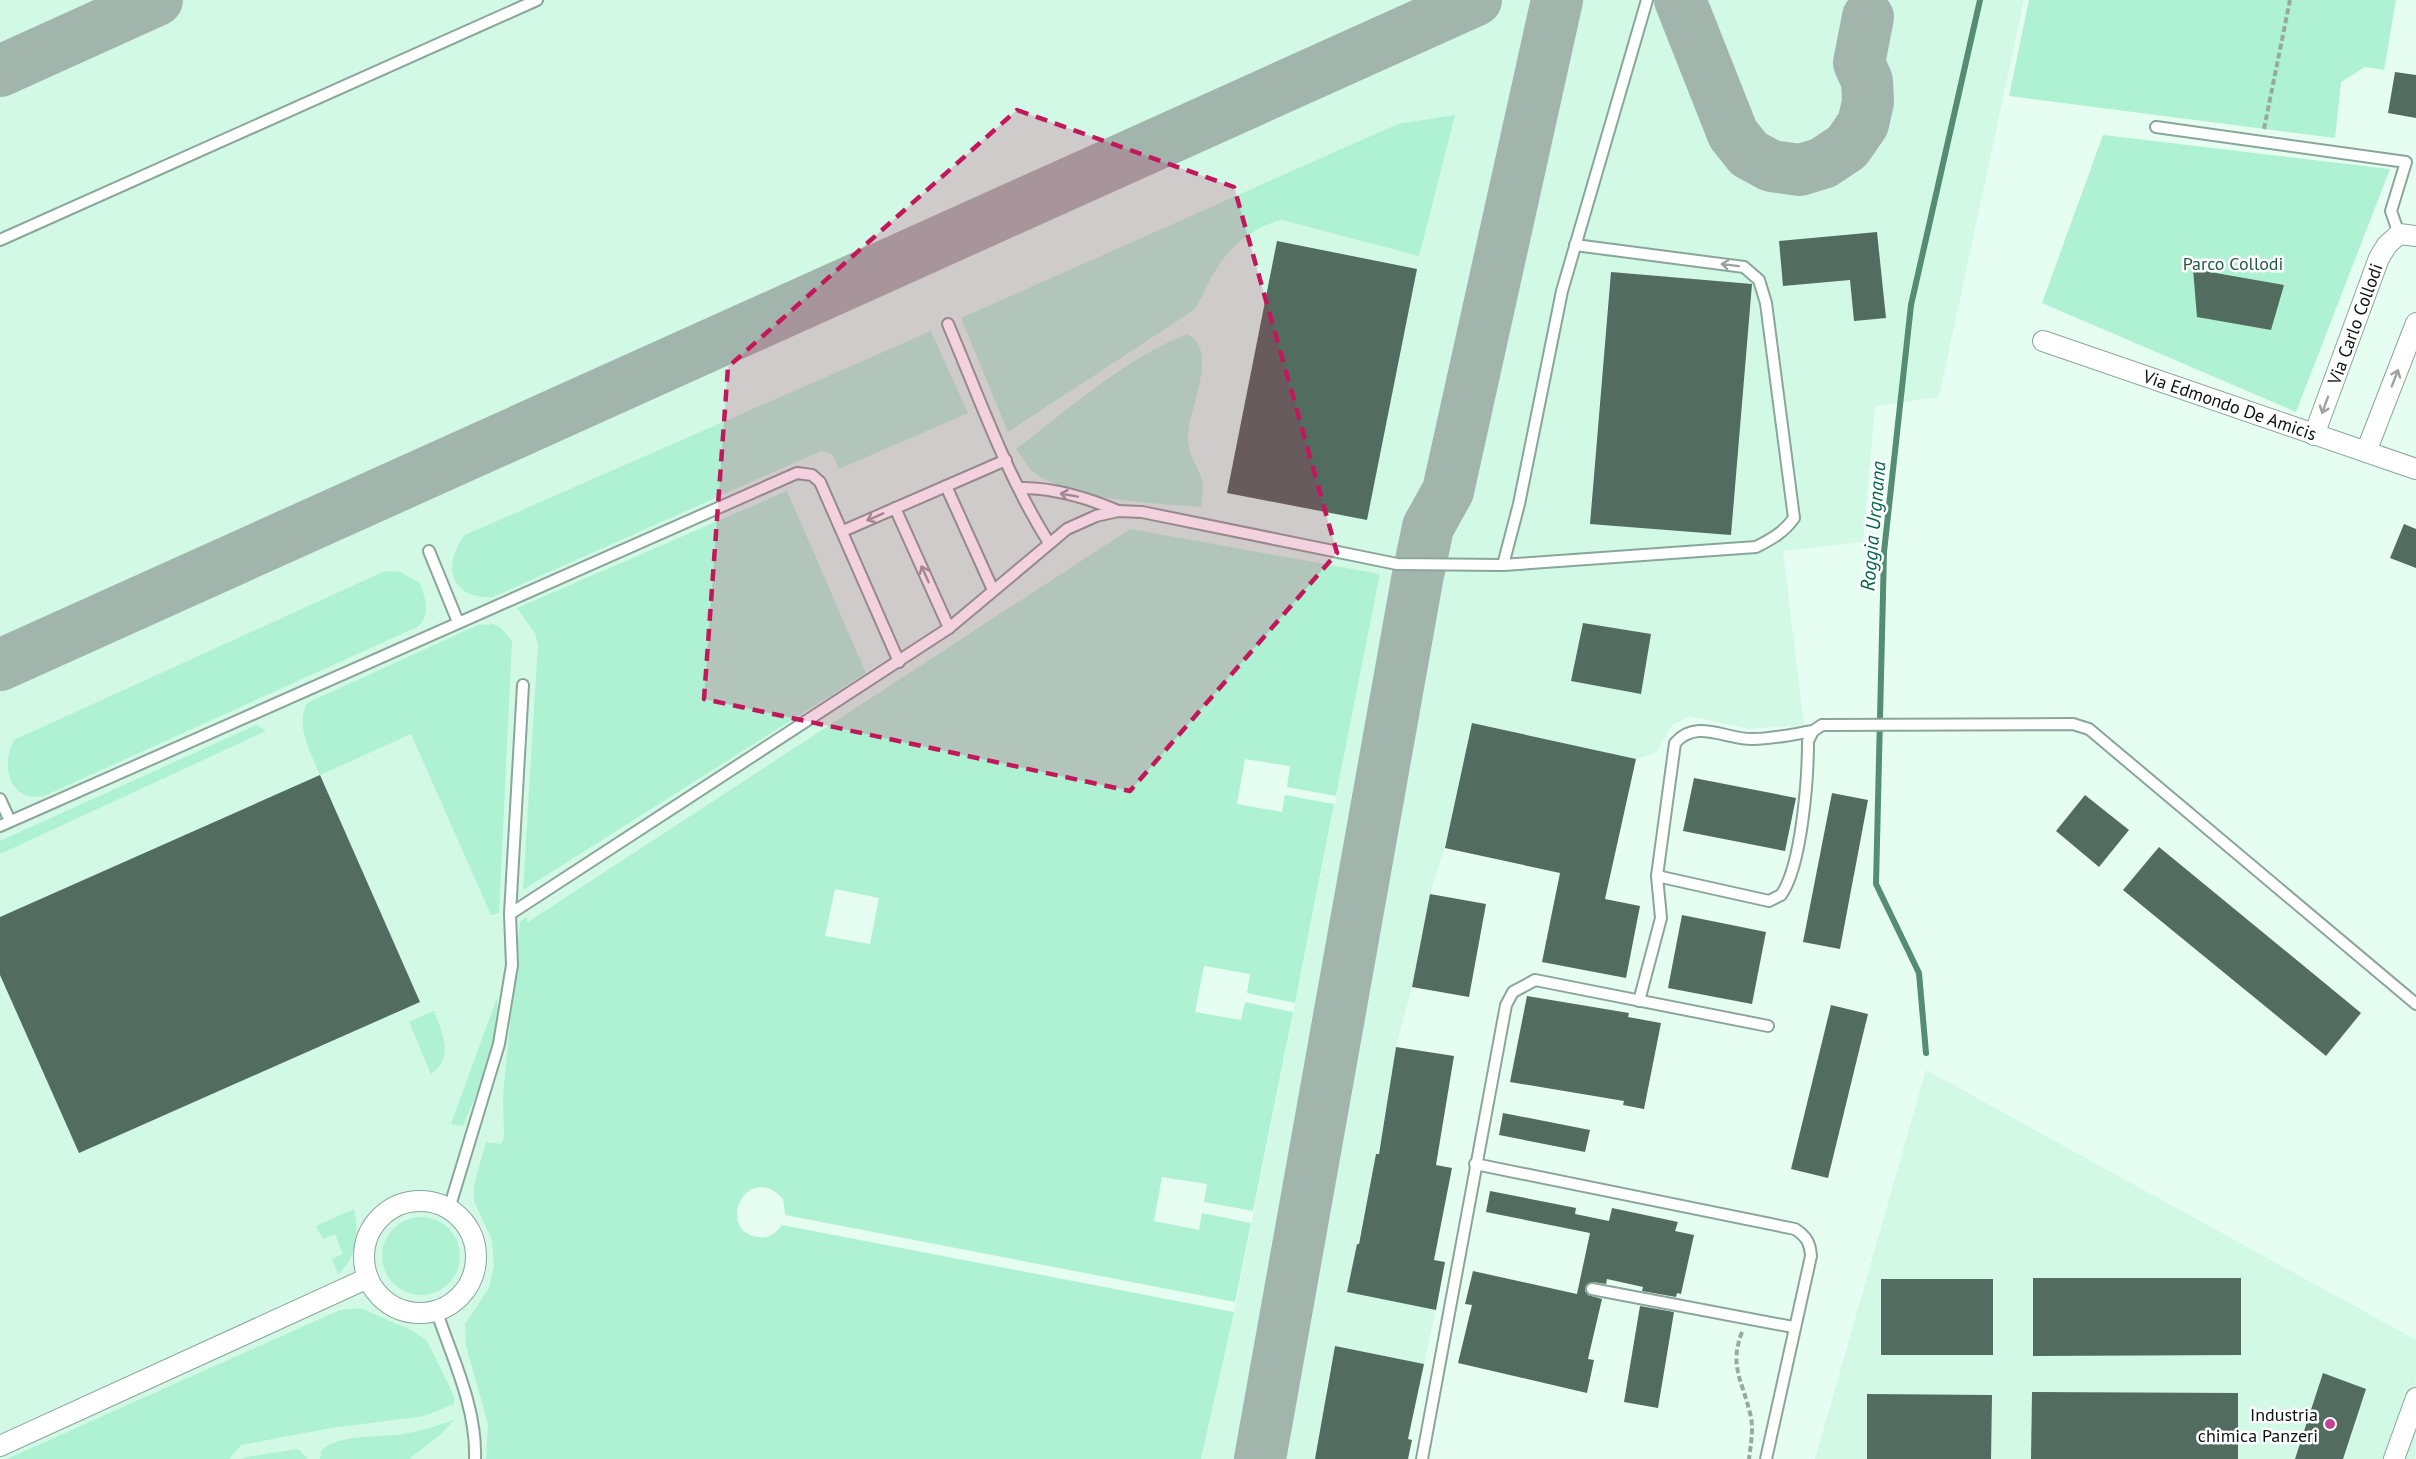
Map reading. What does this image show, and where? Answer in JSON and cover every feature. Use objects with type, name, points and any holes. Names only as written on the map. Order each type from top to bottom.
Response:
[{"type":"street","name":"Via Carlo Collodi","points":[[2314,435],[2379,258],[2387,245],[2408,235]]},
{"type":"street","points":[[2366,452],[2416,323]]},
{"type":"street","name":"Via Edmondo De Amicis","points":[[2043,341],[2416,469]]},
{"type":"street","points":[[412,1201],[425,1201],[449,1209],[467,1227],[473,1238],[476,1263],[472,1276],[462,1292],[448,1305],[436,1310],[413,1312],[391,1305],[374,1288],[364,1266],[365,1247],[371,1229],[379,1218],[394,1207],[412,1201]]},
{"type":"street","points":[[0,1446],[368,1278]]},
{"type":"street","points":[[2394,1459],[2416,1398]]},
{"type":"lane","points":[[0,240],[537,0]]},
{"type":"lane","points":[[1503,565],[1533,440],[1557,313],[1647,0]]},
{"type":"lane","points":[[2157,127],[2406,162],[2391,211],[2408,235]]},
{"type":"lane","points":[[510,914],[949,628],[1049,543],[1078,523],[1118,511],[1142,512],[1397,564],[1503,565],[1756,546],[1785,530],[1794,518],[1766,303],[1759,280],[1744,267],[1575,245]]},
{"type":"lane","points":[[948,324],[1006,460],[1032,516],[1049,543]]},
{"type":"lane","points":[[843,531],[1006,460]]},
{"type":"lane","points":[[0,799],[5,823],[797,473],[812,475],[820,482],[899,662]]},
{"type":"lane","points":[[946,486],[993,590]]},
{"type":"lane","points":[[1020,488],[1038,487],[1051,493],[1067,494],[1096,501],[1118,511]]},
{"type":"lane","points":[[896,508],[949,628]]},
{"type":"lane","points":[[429,551],[458,621]]},
{"type":"lane","points":[[449,1209],[499,1044],[512,965],[510,914],[523,685]]},
{"type":"lane","points":[[1640,1000],[1661,918],[1657,876],[1675,743],[1683,734],[1702,730],[1752,740],[1813,731],[1822,725],[1895,723],[2073,724],[2088,729],[2416,1004]]},
{"type":"lane","points":[[1657,876],[1769,901],[1781,895],[1794,863],[1803,810],[1808,741],[1813,731]]},
{"type":"lane","points":[[1422,1459],[1475,1164],[1506,1005],[1513,992],[1535,980],[1768,1026]]},
{"type":"lane","points":[[1475,1164],[1795,1229],[1806,1236],[1811,1256],[1766,1459]]},
{"type":"lane","points":[[1592,1288],[1794,1327]]},
{"type":"lane","points":[[436,1310],[474,1429],[475,1459]]},
{"type":"path","points":[[2262,142],[2290,0]]},
{"type":"path","points":[[1744,1328],[1735,1354],[1735,1368],[1752,1425],[1749,1459]]},
{"type":"highlighted area","points":[[1017,110],[1234,187],[1337,553],[1130,791],[704,699],[728,367]]},
{"type":"shaded area","points":[[0,0],[2024,0],[1939,397],[1875,406],[1863,542],[1783,551],[1804,725],[1749,729],[1690,716],[1672,725],[1656,753],[1636,759],[1472,723],[1445,848],[1430,894],[1412,987],[1396,1047],[1381,1139],[1347,1292],[1436,1310],[1424,1364],[1335,1346],[1325,1394],[1387,1407],[1315,1459],[1201,1459],[1234,1312],[1380,575],[528,922],[499,1459],[0,1459]]},
{"type":"shaded area","name":"Industria chimica Panzeri","points":[[1926,1070],[2416,1340],[2415,1459],[1815,1459]]},
{"type":"green space","points":[[2029,0],[2396,0],[2384,70],[2365,67],[2341,82],[2335,138],[2009,96]]},
{"type":"green space","points":[[1455,115],[1419,256],[1282,220],[1261,227],[1234,246],[1211,278],[1194,310],[1008,432],[961,318],[1398,124]]},
{"type":"green space","name":"Parco Collodi","points":[[2103,135],[2390,169],[2296,412],[2042,303]]},
{"type":"green space","points":[[931,331],[968,413],[839,469],[832,454],[821,451],[493,597],[468,593],[459,587],[454,578],[453,558],[465,535]]},
{"type":"green space","points":[[1187,334],[1197,342],[1201,353],[1200,382],[1188,439],[1189,449],[1203,485],[1201,507],[1139,502],[1093,495],[1053,483],[1030,469],[1016,449],[1119,371],[1164,344]]},
{"type":"green space","points":[[787,491],[866,673],[523,890],[538,645],[535,633],[517,608]]},
{"type":"green space","points":[[1130,529],[1380,574],[1336,796],[1287,787],[1290,766],[1245,759],[1237,804],[1282,812],[1285,795],[1334,804],[1295,1003],[1247,993],[1250,974],[1204,966],[1195,1012],[1241,1020],[1245,1002],[1293,1012],[1253,1211],[1204,1202],[1207,1184],[1162,1177],[1154,1221],[1199,1230],[1202,1213],[1251,1223],[1235,1302],[785,1215],[783,1199],[770,1189],[758,1187],[748,1192],[740,1201],[737,1212],[738,1223],[745,1232],[758,1237],[772,1235],[782,1225],[1234,1312],[1201,1459],[486,1459],[488,1424],[466,1346],[465,1324],[489,1288],[494,1266],[492,1240],[474,1201],[474,1185],[486,1142],[501,1144],[504,1138],[503,1096],[520,922],[526,917],[528,922]],"holes":[[[835,889],[879,898],[870,944],[825,936]]]},
{"type":"green space","points":[[385,571],[400,572],[420,583],[426,612],[417,627],[44,796],[32,797],[23,794],[11,780],[8,761],[14,740]]},
{"type":"green space","points":[[493,624],[501,628],[512,641],[499,913],[491,915],[411,734],[320,775],[303,730],[303,721],[307,703],[478,625]]},
{"type":"green space","points":[[256,725],[266,731],[0,854],[0,841]]},
{"type":"green space","points":[[497,998],[496,1031],[488,1064],[463,1126],[451,1124]]},
{"type":"green space","points":[[434,1011],[443,1036],[445,1052],[443,1060],[431,1074],[409,1022]]},
{"type":"green space","points":[[354,1209],[356,1235],[353,1253],[338,1274],[332,1259],[343,1254],[335,1234],[323,1239],[316,1226]]},
{"type":"green space","points":[[421,1217],[436,1220],[448,1229],[457,1241],[460,1256],[457,1271],[448,1283],[436,1292],[421,1295],[406,1292],[394,1283],[385,1271],[382,1256],[385,1241],[394,1229],[406,1220]]},
{"type":"green space","points":[[360,1308],[411,1330],[427,1341],[454,1396],[454,1404],[424,1416],[331,1428],[241,1445],[229,1459],[7,1459],[340,1310]]},
{"type":"green space","points":[[454,1420],[440,1435],[409,1459],[320,1459],[321,1451],[338,1441],[410,1433]]},
{"type":"green space","points":[[298,1449],[308,1459],[242,1459],[246,1457]]},
{"type":"building","points":[[2395,72],[2416,75],[2416,118],[2388,113]]},
{"type":"building","points":[[1877,232],[1886,318],[1854,321],[1850,280],[1783,286],[1779,241]]},
{"type":"building","points":[[1277,241],[1417,269],[1367,520],[1227,493]]},
{"type":"building","points":[[2193,269],[2284,285],[2271,330],[2197,317]]},
{"type":"building","points":[[1611,272],[1752,284],[1731,535],[1590,524]]},
{"type":"building","points":[[2404,524],[2416,529],[2416,568],[2390,558]]},
{"type":"building","points":[[1583,623],[1651,634],[1641,694],[1571,681]]},
{"type":"building","points":[[1472,723],[1636,759],[1605,899],[1640,906],[1626,978],[1542,962],[1560,873],[1445,848]]},
{"type":"building","points":[[320,775],[420,1002],[79,1153],[0,975],[0,917]]},
{"type":"building","points":[[1694,778],[1796,798],[1785,851],[1683,831]]},
{"type":"building","points":[[1832,793],[1868,800],[1840,949],[1803,942]]},
{"type":"building","points":[[2085,795],[2129,830],[2099,867],[2056,831]]},
{"type":"building","points":[[2159,847],[2361,1013],[2326,1056],[2123,890]]},
{"type":"building","points":[[1430,894],[1486,904],[1469,997],[1412,987]]},
{"type":"building","points":[[1682,915],[1766,932],[1752,1004],[1668,988]]},
{"type":"building","points":[[1527,996],[1629,1013],[1628,1017],[1661,1023],[1644,1109],[1623,1105],[1624,1101],[1510,1082]]},
{"type":"building","points":[[1831,1005],[1868,1014],[1828,1178],[1791,1169]]},
{"type":"building","points":[[1396,1047],[1454,1056],[1436,1165],[1452,1168],[1434,1260],[1445,1262],[1436,1310],[1347,1292],[1357,1244],[1359,1244],[1376,1154],[1379,1154]]},
{"type":"building","points":[[1503,1113],[1590,1130],[1585,1152],[1499,1135]]},
{"type":"building","points":[[1490,1191],[1576,1208],[1575,1214],[1609,1221],[1612,1208],[1678,1222],[1675,1231],[1694,1235],[1681,1294],[1677,1293],[1676,1297],[1642,1291],[1643,1287],[1607,1279],[1606,1284],[1593,1282],[1586,1285],[1585,1291],[1588,1295],[1602,1299],[1588,1359],[1594,1360],[1587,1393],[1458,1363],[1472,1305],[1465,1304],[1473,1271],[1577,1294],[1590,1233],[1486,1212]]},
{"type":"building","points":[[2033,1278],[2241,1278],[2241,1355],[2033,1356]]},
{"type":"building","points":[[1881,1279],[1993,1279],[1993,1355],[1881,1355]]},
{"type":"building","points":[[1640,1306],[1674,1312],[1658,1408],[1624,1402]]},
{"type":"building","points":[[1335,1346],[1424,1364],[1408,1439],[1412,1440],[1408,1459],[1315,1459]]},
{"type":"building","name":"Industria chimica Panzeri","points":[[2323,1373],[2366,1389],[2343,1459],[2295,1459]]},
{"type":"building","points":[[2032,1392],[2238,1393],[2238,1459],[2031,1459]]},
{"type":"building","points":[[1867,1394],[1992,1395],[1991,1459],[1867,1459]]},
{"type":"waterway","name":"Roggia Urgnana","points":[[1926,1053],[1919,973],[1876,884],[1884,552],[1911,305],[1980,0]]},
{"type":"taxiway","points":[[0,71],[157,0]]},
{"type":"taxiway","points":[[0,665],[1476,0]]},
{"type":"taxiway","points":[[1260,1459],[1417,580],[1428,527],[1448,491],[1557,0]]},
{"type":"taxiway","points":[[1680,0],[1733,134],[1749,154],[1771,166],[1800,170],[1823,163],[1847,147],[1863,124],[1868,102],[1867,81],[1859,63],[1868,17]]},
{"type":"place","name":"Industria chimica Panzeri","points":[[2330,1424]]}]
